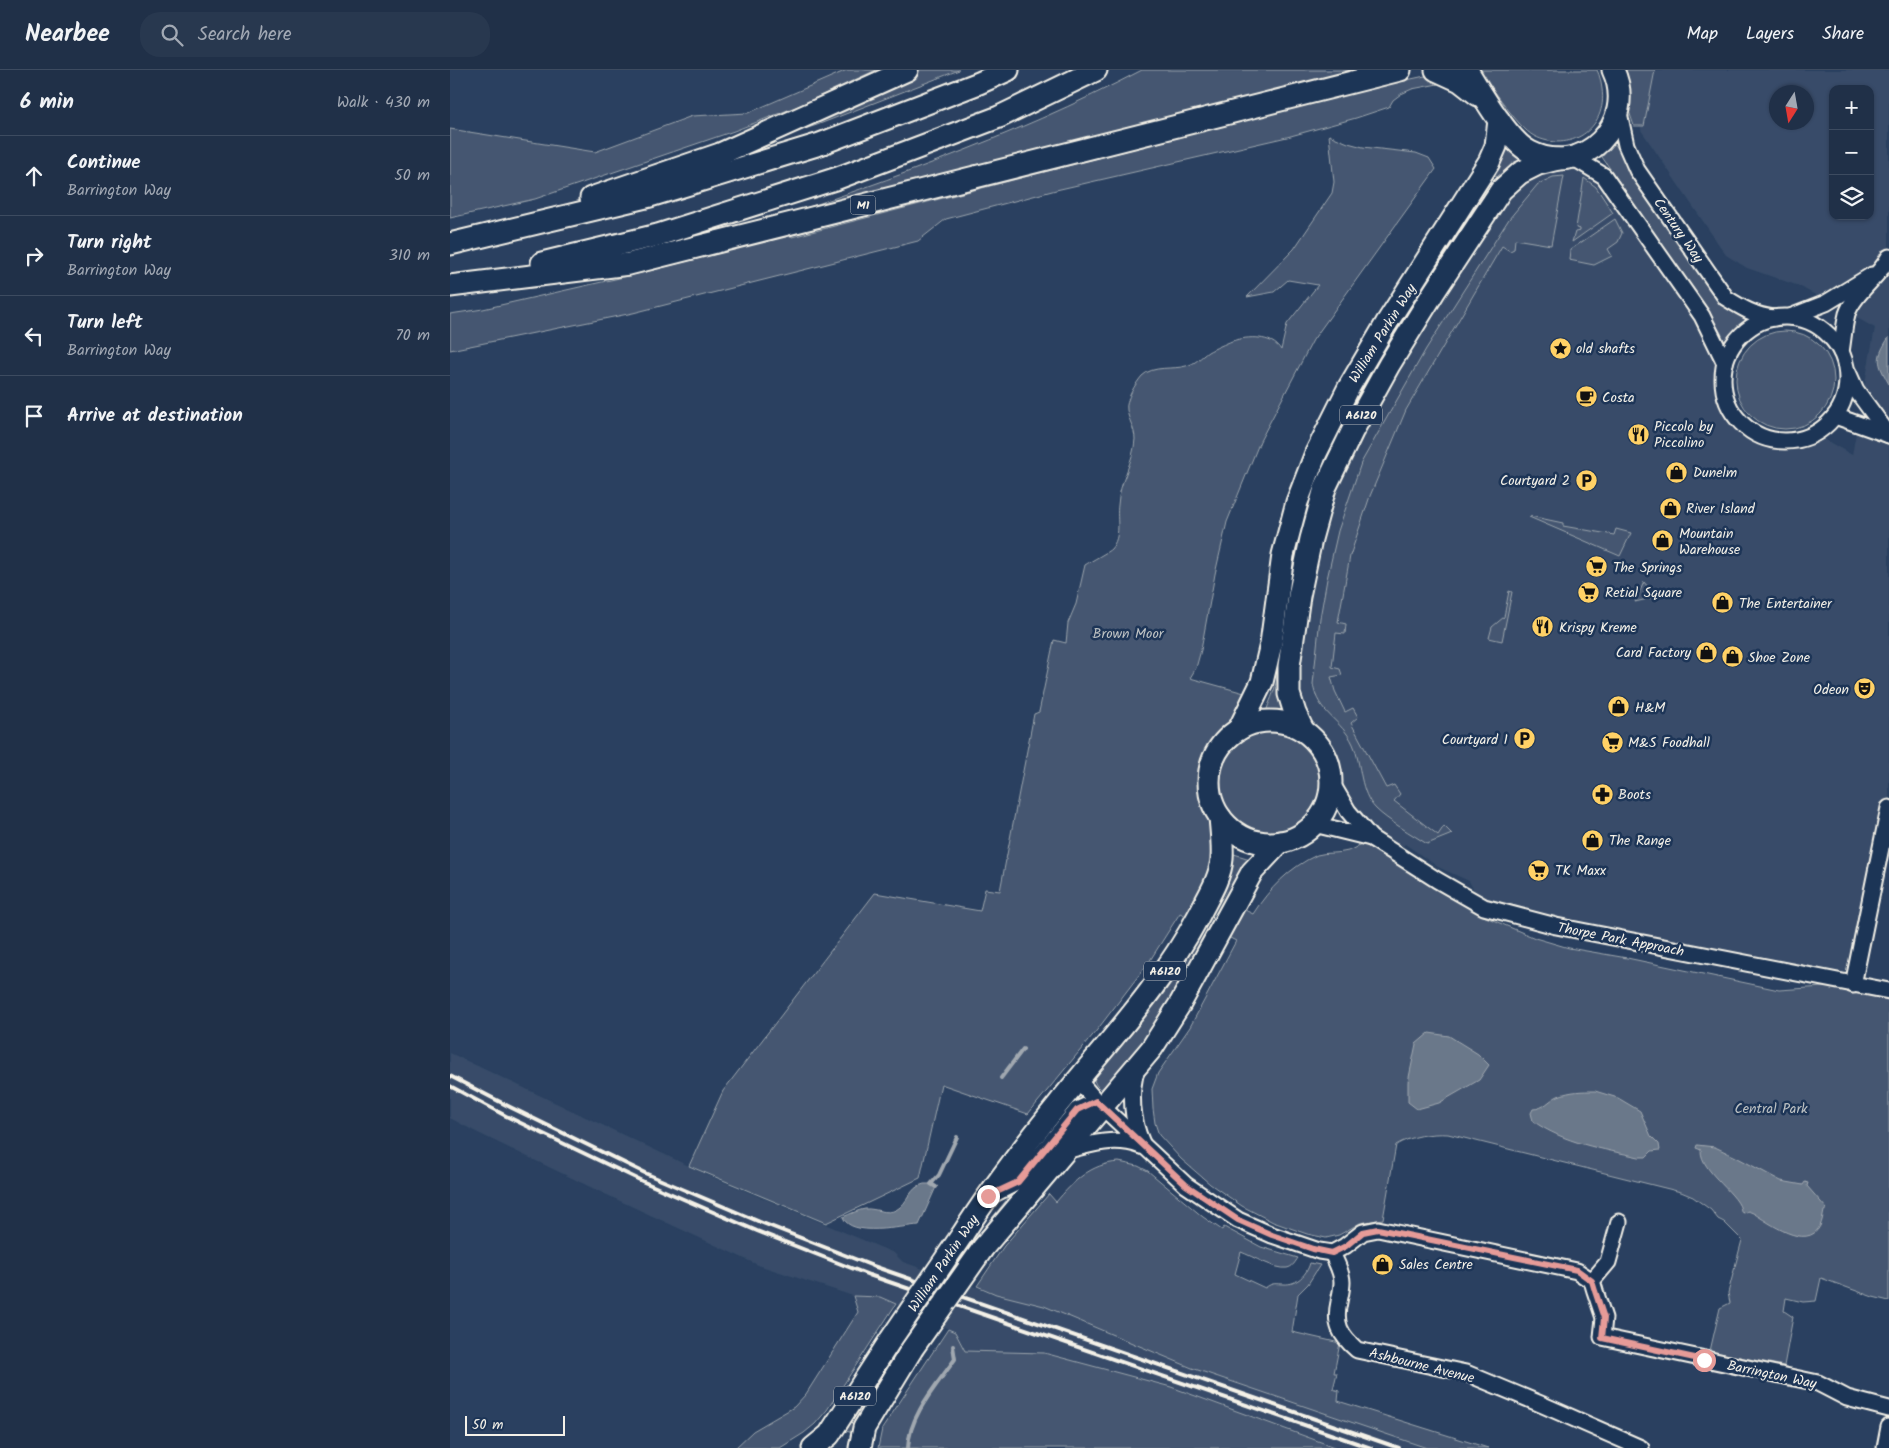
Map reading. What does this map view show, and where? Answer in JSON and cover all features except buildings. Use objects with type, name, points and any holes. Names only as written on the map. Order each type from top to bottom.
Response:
[{"type":"highway","points":[[450,243],[720,154],[907,70]]},
{"type":"highway","points":[[450,243],[650,196],[820,144],[979,84],[1008,70]]},
{"type":"highway","name":"M1","points":[[450,286],[658,235],[838,178],[999,116],[1096,70]]},
{"type":"highway","name":"M1","points":[[450,286],[629,264],[1400,70]]},
{"type":"highway","points":[[1436,70],[1460,81],[1486,101]]},
{"type":"highway","points":[[1467,70],[1486,101],[1518,144],[1540,156],[1562,159]]},
{"type":"highway","points":[[1613,70],[1619,92],[1618,108]]},
{"type":"highway","name":"William Parkin Way","points":[[1303,730],[1289,694],[1289,666],[1299,596],[1310,539],[1326,488],[1352,432],[1434,292],[1501,190],[1520,173],[1538,164],[1580,156],[1593,148],[1604,138],[1614,123],[1618,108]]},
{"type":"highway","name":"William Parkin Way","points":[[1239,729],[1262,682],[1271,644],[1283,555],[1297,502],[1316,453],[1349,387],[1386,324],[1489,162],[1496,146],[1500,120]]},
{"type":"highway","points":[[1272,721],[1288,723],[1303,730],[1317,742],[1327,759],[1331,782],[1329,798],[1324,812],[1314,824],[1295,838],[1280,842],[1263,842],[1246,838],[1232,829],[1220,817],[1212,802],[1209,786],[1210,769],[1216,753],[1226,739],[1239,729],[1255,723],[1272,721]]},
{"type":"highway","name":"William Parkin Way","points":[[813,1448],[829,1435],[891,1338],[988,1196],[1059,1103],[1155,986],[1175,956],[1214,888],[1222,859],[1220,817]]},
{"type":"highway","name":"William Parkin Way","points":[[860,1448],[864,1428],[912,1349],[983,1248],[1065,1151],[1100,1104],[1152,1048],[1180,1004],[1252,872],[1280,842]]},
{"type":"street","name":"Century Way","points":[[1618,108],[1626,145],[1637,170],[1726,298],[1742,309],[1759,316],[1783,318]]},
{"type":"street","points":[[1562,159],[1579,161],[1604,176],[1702,316],[1725,363]]},
{"type":"street","points":[[1841,352],[1848,313],[1855,299],[1880,272],[1889,257]]},
{"type":"street","points":[[1846,369],[1847,385],[1843,402],[1835,416],[1815,434],[1794,440],[1772,440],[1753,432],[1740,422],[1730,409],[1724,388],[1725,363],[1732,346],[1744,333],[1759,323],[1783,318],[1826,303],[1880,272]]},
{"type":"street","points":[[1783,318],[1802,320],[1814,324],[1825,332],[1841,352],[1846,369],[1856,390],[1889,435],[1835,416]]},
{"type":"street","name":"Thorpe Park Approach","points":[[1331,782],[1348,811],[1371,838],[1484,908],[1556,926],[1889,991]]},
{"type":"street","points":[[1854,985],[1889,808]]},
{"type":"street","name":"Thorpe Park Approach","points":[[1314,824],[1371,838]]},
{"type":"street","points":[[1138,1064],[1134,1078],[1134,1113],[1137,1132],[1145,1148]]},
{"type":"street","points":[[1078,1080],[1145,1148],[1186,1185],[1238,1220],[1272,1235],[1313,1249],[1332,1253],[1346,1246],[1363,1232],[1378,1229],[1577,1270],[1592,1281],[1608,1262],[1619,1222]]},
{"type":"street","points":[[988,1196],[1018,1182],[1077,1110],[1100,1104]]},
{"type":"street","points":[[1065,1151],[1090,1144],[1112,1141],[1129,1142],[1145,1148]]},
{"type":"street","name":"Ashbourne Avenue","points":[[1332,1253],[1341,1272],[1342,1284],[1337,1313],[1339,1328],[1344,1339],[1357,1350],[1466,1373],[1543,1404],[1641,1448]]},
{"type":"street","name":"Barrington Way","points":[[1592,1281],[1604,1318],[1602,1338],[1818,1383],[1847,1398],[1889,1409]]},
{"type":"street","points":[[1885,1448],[1889,1427]]},
{"type":"shaded area","name":"The Springs","points":[[1634,70],[1889,70],[1889,808],[1853,985],[1847,970],[1839,976],[1522,914],[1477,897],[1469,881],[1438,867],[1405,844],[1395,854],[1331,782],[1327,759],[1317,743],[1303,730],[1289,694],[1325,488],[1478,223],[1538,164],[1592,167],[1725,363],[1724,388],[1730,409],[1740,422],[1753,432],[1779,441],[1795,440],[1815,434],[1852,455],[1875,328],[1799,286],[1747,268],[1726,255],[1641,130],[1639,88]]},
{"type":"shaded area","points":[[1889,337],[1889,384],[1879,360]]},
{"type":"shaded area","points":[[1429,1033],[1449,1036],[1478,1054],[1489,1065],[1479,1080],[1439,1103],[1417,1109],[1408,1102],[1408,1082],[1416,1044]]},
{"type":"shaded area","points":[[450,1053],[712,1177],[894,1253],[903,1262],[996,1294],[1044,1306],[1192,1368],[1427,1448],[1337,1448],[1171,1387],[1044,1353],[965,1351],[955,1332],[880,1297],[853,1296],[758,1265],[605,1194],[450,1118]]},
{"type":"shaded area","points":[[1595,1091],[1618,1098],[1640,1111],[1651,1136],[1659,1144],[1660,1150],[1652,1151],[1646,1157],[1611,1151],[1557,1135],[1533,1121],[1531,1113],[1533,1109],[1543,1106],[1558,1096],[1572,1092]]},
{"type":"shaded area","points":[[1697,1145],[1715,1147],[1781,1181],[1803,1185],[1805,1182],[1808,1183],[1807,1186],[1827,1209],[1824,1211],[1820,1226],[1814,1233],[1806,1236],[1797,1236],[1777,1228],[1753,1213],[1748,1211],[1741,1212],[1740,1206],[1735,1199],[1707,1167],[1702,1158],[1701,1150],[1696,1148]]},
{"type":"shaded area","points":[[924,1184],[934,1184],[936,1187],[919,1225],[866,1229],[855,1227],[843,1217],[865,1209],[885,1212],[896,1210],[915,1188]]},
{"type":"green space","points":[[847,70],[876,70],[798,106],[734,131],[535,199],[450,218],[450,129],[595,152],[692,116],[748,113]]},
{"type":"green space","points":[[917,70],[959,70],[817,125],[744,149]]},
{"type":"green space","points":[[1142,70],[1363,70],[729,234],[887,180],[991,140],[1092,95]]},
{"type":"green space","points":[[1479,70],[1597,70],[1602,89],[1602,103],[1599,116],[1583,134],[1572,140],[1560,142],[1547,141],[1534,136],[1520,124]]},
{"type":"green space","points":[[1624,70],[1655,70],[1644,126],[1634,126],[1629,111],[1630,96]]},
{"type":"green space","points":[[1425,76],[1439,79],[1438,84],[1412,89],[1393,100],[1389,107],[1356,118],[1287,137],[1056,190],[946,219],[918,241],[633,313],[450,350],[450,314],[483,309],[637,274],[791,235],[792,237],[1370,88]]},
{"type":"green space","points":[[1329,135],[1363,147],[1416,153],[1429,158],[1436,169],[1313,340],[1260,441],[1227,522],[1201,650],[1196,668],[1190,678],[1248,694],[1233,719],[1208,750],[1203,768],[1204,799],[1228,877],[1234,854],[1250,859],[1235,879],[1225,900],[1253,914],[1266,896],[1289,872],[1307,860],[1317,855],[1348,851],[1371,838],[1446,893],[1481,915],[1535,938],[1569,948],[1627,958],[1779,990],[1853,985],[1889,1000],[1889,1301],[1821,1278],[1816,1301],[1803,1302],[1786,1298],[1784,1311],[1793,1317],[1784,1366],[1710,1351],[1720,1308],[1730,1303],[1728,1293],[1742,1240],[1724,1222],[1718,1219],[1711,1210],[1693,1197],[1681,1192],[1448,1134],[1415,1137],[1396,1145],[1383,1219],[1360,1223],[1339,1235],[1326,1238],[1307,1234],[1273,1222],[1242,1206],[1210,1184],[1181,1159],[1159,1135],[1155,1123],[1152,1089],[1158,1073],[1190,1027],[1236,941],[1212,929],[1165,1010],[1104,1092],[1094,1081],[1094,1076],[1098,1070],[1141,1023],[1163,994],[1203,932],[1206,926],[1180,913],[1149,962],[1097,1030],[1028,1114],[941,1084],[920,1178],[826,1223],[689,1166],[723,1091],[875,893],[980,911],[985,889],[1000,891],[1034,714],[1039,712],[1054,640],[1066,643],[1068,623],[1076,604],[1085,565],[1111,549],[1116,539],[1119,497],[1132,456],[1135,439],[1127,410],[1129,397],[1142,376],[1152,370],[1189,365],[1208,352],[1232,341],[1245,338],[1266,339],[1277,345],[1281,350],[1287,324],[1318,285],[1288,280],[1274,292],[1247,297],[1294,249],[1332,193],[1334,182]]},
{"type":"green space","points":[[1614,143],[1726,303],[1740,316],[1749,321],[1737,328],[1725,343],[1706,308],[1602,157]]},
{"type":"green space","points":[[1507,145],[1523,159],[1500,179],[1492,174]]},
{"type":"green space","points":[[1564,176],[1551,245],[1515,239],[1514,249],[1510,251],[1502,246],[1406,410],[1370,496],[1350,556],[1338,622],[1346,624],[1345,634],[1336,633],[1332,667],[1340,669],[1342,675],[1331,677],[1345,712],[1353,708],[1358,717],[1351,723],[1386,788],[1394,785],[1400,794],[1394,801],[1438,835],[1444,826],[1452,834],[1427,844],[1387,818],[1370,802],[1366,795],[1353,744],[1343,729],[1319,702],[1315,694],[1313,684],[1320,618],[1327,579],[1338,531],[1361,463],[1426,349],[1509,219],[1538,184],[1553,177]]},
{"type":"green space","points":[[1584,178],[1596,187],[1613,213],[1572,242],[1575,232],[1580,231],[1580,229],[1576,228]]},
{"type":"green space","points":[[1488,181],[1495,186],[1336,447],[1287,712],[1266,712],[1277,678],[1283,611],[1292,557],[1315,483],[1357,393],[1381,349]]},
{"type":"green space","points":[[1615,219],[1622,233],[1618,242],[1608,249],[1612,256],[1594,265],[1569,260],[1570,250]]},
{"type":"green space","points":[[1785,331],[1804,335],[1819,346],[1830,361],[1834,380],[1830,399],[1819,414],[1804,425],[1785,429],[1766,425],[1751,414],[1740,399],[1736,380],[1740,361],[1751,346],[1766,335]]},
{"type":"green space","points":[[1530,516],[1563,523],[1563,526],[1614,535],[1616,529],[1631,533],[1620,556]]},
{"type":"green space","points":[[1644,582],[1656,597],[1635,602]]},
{"type":"green space","points":[[1509,591],[1512,592],[1502,641],[1489,638],[1492,627],[1504,617]]},
{"type":"green space","points":[[1271,729],[1291,733],[1308,744],[1319,761],[1323,781],[1319,801],[1308,818],[1291,829],[1271,833],[1251,829],[1234,818],[1223,801],[1219,781],[1223,761],[1234,744],[1251,733]]},
{"type":"green space","points":[[1066,1127],[853,1433],[846,1431],[880,1372],[961,1252],[983,1229]]},
{"type":"green space","points":[[1119,1162],[1138,1166],[1148,1171],[1203,1217],[1222,1230],[1224,1227],[1261,1247],[1298,1258],[1291,1267],[1282,1268],[1241,1252],[1235,1274],[1265,1288],[1272,1284],[1293,1283],[1304,1275],[1310,1263],[1320,1265],[1308,1284],[1298,1294],[1292,1332],[1340,1343],[1334,1373],[1337,1373],[1333,1389],[1339,1391],[1338,1401],[1488,1448],[1427,1448],[1192,1368],[1044,1306],[996,1294],[977,1286],[1004,1246],[1049,1194],[1056,1202],[1083,1175],[1099,1166]]},
{"type":"green space","points":[[853,1296],[880,1297],[896,1304],[827,1410],[804,1433],[780,1448],[735,1448],[753,1431],[794,1407],[806,1394],[858,1312]]},
{"type":"green space","points":[[948,1329],[955,1332],[965,1351],[1044,1353],[1171,1387],[1337,1448],[878,1448],[882,1429]]},
{"type":"waterway","points":[[1001,1078],[1023,1049]]},
{"type":"waterway","points":[[936,1187],[931,1184],[939,1175],[957,1137]]},
{"type":"waterway","points":[[908,1448],[913,1424],[919,1412],[932,1390],[955,1359],[953,1346]]},
{"type":"railway","points":[[450,1076],[647,1174],[760,1222],[873,1266],[1399,1448]]},
{"type":"railway","points":[[450,1086],[506,1116],[644,1182],[757,1231],[869,1275],[1371,1448]]},
{"type":"place","name":"old shafts","points":[[1560,348]]},
{"type":"place","name":"Costa","points":[[1586,397]]},
{"type":"place","name":"Piccolo by Piccolino","points":[[1638,434]]},
{"type":"place","name":"Dunelm","points":[[1677,472]]},
{"type":"place","name":"Courtyard 2","points":[[1586,480]]},
{"type":"place","name":"River Island","points":[[1670,508]]},
{"type":"place","name":"Mountain Warehouse","points":[[1663,541]]},
{"type":"place","name":"The Springs","points":[[1597,567]]},
{"type":"place","name":"Retial Square","points":[[1589,592]]},
{"type":"place","name":"The Entertainer","points":[[1723,603]]},
{"type":"place","name":"Krispy Kreme","points":[[1543,627]]},
{"type":"place","name":"Card Factory","points":[[1707,652]]},
{"type":"place","name":"Shoe Zone","points":[[1732,657]]},
{"type":"place","name":"Odeon","points":[[1865,689]]},
{"type":"place","name":"H&M","points":[[1619,707]]},
{"type":"place","name":"Courtyard 1","points":[[1524,739]]},
{"type":"place","name":"M&S Foodhall","points":[[1612,742]]},
{"type":"place","name":"Boots","points":[[1602,794]]},
{"type":"place","name":"The Range","points":[[1593,840]]},
{"type":"place","name":"TK Maxx","points":[[1539,870]]},
{"type":"place","name":"Sales Centre","points":[[1383,1264]]},
{"type":"route","points":[[988,1196],[1018,1182],[1061,1127],[1077,1110],[1096,1101],[1186,1185],[1238,1220],[1272,1235],[1319,1251],[1332,1253],[1346,1246],[1363,1232],[1378,1229],[1577,1270],[1592,1281],[1604,1318],[1602,1338],[1704,1360]]},
{"type":"park label","name":"Brown Moor","points":[[1128,633]]},
{"type":"park label","name":"Central Park","points":[[1771,1108]]}]
